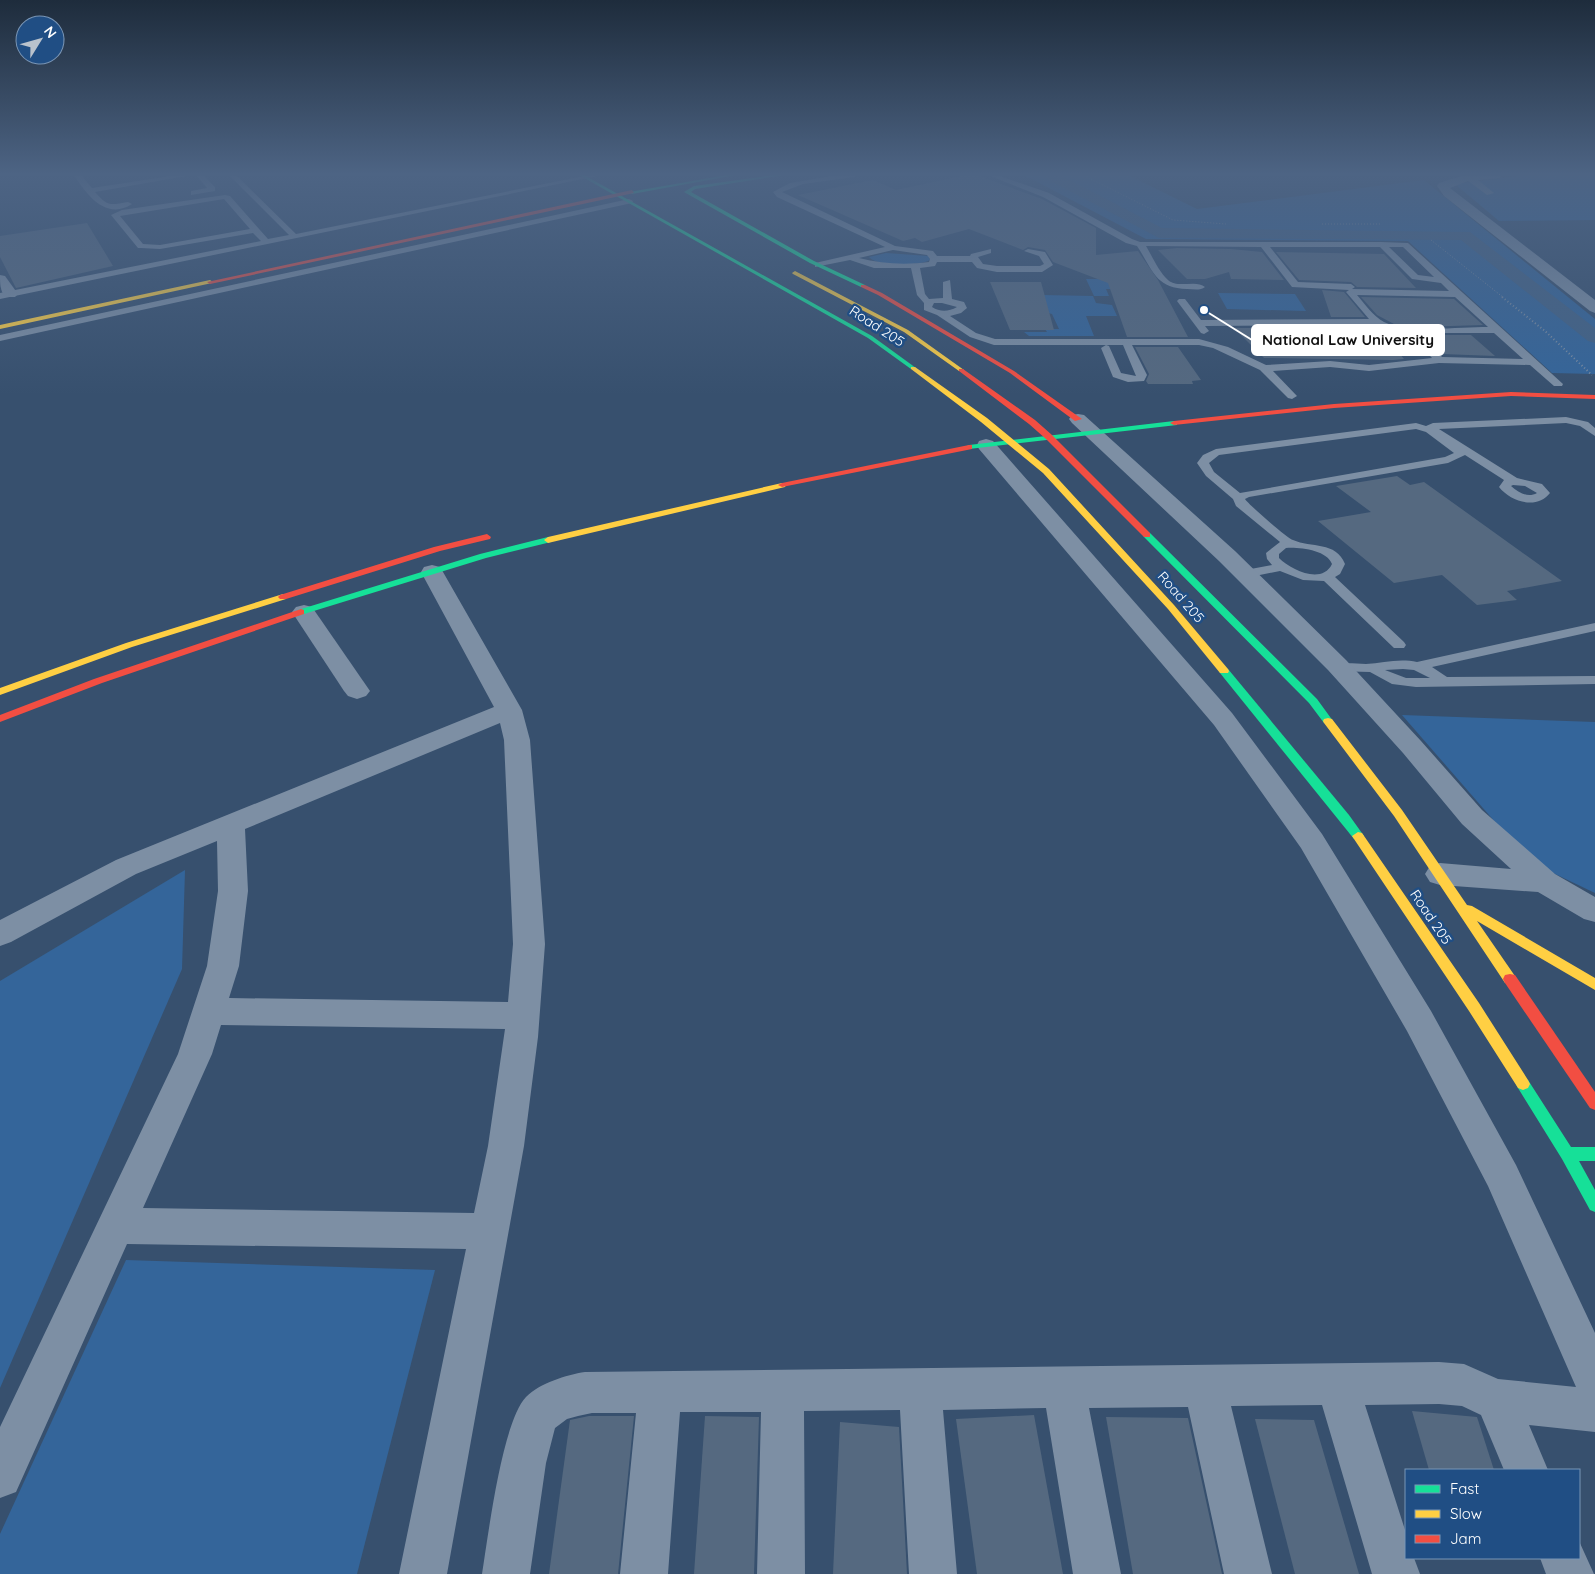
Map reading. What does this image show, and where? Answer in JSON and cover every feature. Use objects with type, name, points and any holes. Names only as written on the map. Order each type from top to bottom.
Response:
[{"type":"main road","points":[[0,327],[379,248]]},
{"type":"main road","name":"Road 205","points":[[713,248],[870,337],[991,436],[1046,471],[1171,607],[1345,818],[1474,1007],[1567,1154],[1595,1205]]},
{"type":"main road","points":[[788,248],[818,265],[880,294],[1012,372],[1074,422]]},
{"type":"main road","name":"Road 205","points":[[786,269],[906,331],[1032,422],[1313,701],[1398,813],[1595,1104]]},
{"type":"main road","points":[[1510,382],[1558,384],[1591,382]]},
{"type":"main road","points":[[0,720],[98,681],[304,612],[484,556],[760,489],[991,436],[1032,422],[1074,422],[1511,394],[1595,396]]},
{"type":"main road","points":[[1273,398],[1296,396]]},
{"type":"main road","points":[[991,436],[1049,437],[1074,422]]},
{"type":"main road","points":[[0,692],[129,645],[437,550],[495,535]]},
{"type":"main road","points":[[1461,905],[1595,985]]},
{"type":"main road","points":[[1567,1154],[1595,1154]]},
{"type":"street","points":[[1523,248],[1587,296],[1595,308]]},
{"type":"street","points":[[0,279],[5,295]]},
{"type":"street","points":[[1074,422],[1245,574],[1340,668],[1412,747],[1472,817],[1544,882],[1595,911]]},
{"type":"street","points":[[991,436],[1223,718],[1312,841],[1419,1021],[1503,1176],[1595,1380]]},
{"type":"street","points":[[422,1574],[506,1146],[529,944],[517,740],[509,710],[432,572]]},
{"type":"street","points":[[304,612],[357,691]]},
{"type":"street","points":[[0,934],[126,867],[509,710]]},
{"type":"street","points":[[4,1456],[115,1226],[195,1054],[223,966],[233,891],[232,825]]},
{"type":"street","points":[[1440,874],[1544,882]]},
{"type":"street","points":[[209,1011],[522,1016]]},
{"type":"street","points":[[115,1226],[490,1231]]},
{"type":"street","points":[[506,1574],[526,1445],[538,1414],[568,1395],[592,1392],[660,1391],[1439,1383],[1464,1385],[1496,1400],[1595,1410]]},
{"type":"street","points":[[1337,1384],[1396,1574]]},
{"type":"street","points":[[1204,1385],[1248,1574]]},
{"type":"street","points":[[1064,1387],[1097,1574]]},
{"type":"street","points":[[920,1388],[933,1574]]},
{"type":"street","points":[[781,1574],[783,1390]]},
{"type":"street","points":[[644,1574],[660,1391]]},
{"type":"street","points":[[1496,1400],[1526,1469]]},
{"type":"street","points":[[1563,1559],[1570,1574]]},
{"type":"lane","points":[[5,295],[234,248]]},
{"type":"lane","points":[[0,338],[398,248]]},
{"type":"lane","points":[[818,265],[891,248]]},
{"type":"lane","points":[[897,248],[926,252],[933,256],[934,259]]},
{"type":"lane","points":[[1143,248],[1165,282],[1176,286],[1201,287]]},
{"type":"lane","points":[[1266,248],[1295,285],[1351,287]]},
{"type":"lane","points":[[1386,248],[1415,277],[1444,281]]},
{"type":"lane","points":[[1410,248],[1496,330],[1558,384]]},
{"type":"lane","points":[[974,259],[974,256],[977,254],[988,251]]},
{"type":"lane","points":[[934,259],[974,259],[980,266],[987,268],[1036,269],[1049,265],[1045,256],[1028,251]]},
{"type":"lane","points":[[851,258],[874,265],[915,266],[932,264],[934,259]]},
{"type":"lane","points":[[915,266],[921,295],[928,303],[926,305],[930,310],[940,313],[952,313],[962,308],[961,304],[948,300],[936,300],[928,303]]},
{"type":"lane","points":[[947,282],[948,300]]},
{"type":"lane","points":[[1375,322],[1350,292],[1457,294]]},
{"type":"lane","points":[[1182,301],[1214,344]]},
{"type":"lane","points":[[940,313],[974,336],[994,342],[1199,342],[1214,344],[1229,349],[1264,368],[1296,396]]},
{"type":"lane","points":[[1198,323],[1375,322],[1397,330],[1496,330]]},
{"type":"lane","points":[[1411,330],[1439,360]]},
{"type":"lane","points":[[1106,348],[1117,375],[1128,379],[1140,378],[1142,376],[1126,342]]},
{"type":"lane","points":[[1264,368],[1303,367],[1326,373],[1341,373],[1439,360],[1533,362]]},
{"type":"lane","points":[[1514,481],[1430,428],[1433,426],[1566,420],[1584,424],[1595,434]]},
{"type":"lane","points":[[1239,498],[1246,494],[1448,460],[1460,455],[1460,451],[1430,430],[1416,426],[1216,452],[1207,457],[1203,463],[1210,474],[1239,498],[1240,503],[1290,544]]},
{"type":"lane","points":[[1290,544],[1321,549],[1335,558],[1338,564],[1337,569],[1326,576],[1305,576],[1294,574],[1281,568],[1272,559],[1272,553],[1282,545],[1290,544]]},
{"type":"lane","points":[[1245,574],[1281,568]]},
{"type":"lane","points":[[1326,576],[1399,645]]},
{"type":"lane","points":[[1419,666],[1595,628]]},
{"type":"lane","points":[[1340,668],[1374,667],[1402,663],[1419,666],[1444,681]]},
{"type":"lane","points":[[1374,667],[1385,677],[1395,681],[1426,684],[1444,681],[1595,680]]},
{"type":"path","points":[[1441,248],[1545,330],[1591,382]]},
{"type":"shaded area","points":[[1416,248],[1508,248],[1595,319],[1595,374],[1552,373]]},
{"type":"shaded area","points":[[886,253],[929,256],[930,260],[917,263],[889,264],[880,263],[869,257]]},
{"type":"shaded area","points":[[1086,279],[1122,279],[1127,289],[1106,289],[1109,296],[1094,296]]},
{"type":"shaded area","points":[[1218,293],[1295,294],[1306,311],[1227,309]]},
{"type":"shaded area","points":[[1041,295],[1094,296],[1096,303],[1112,305],[1117,316],[1086,316],[1094,336],[1029,336],[1024,332],[1047,332],[1045,329],[1059,329],[1052,314],[1048,313]]},
{"type":"shaded area","points":[[1402,715],[1595,722],[1595,893],[1530,862]]},
{"type":"shaded area","points":[[185,870],[182,969],[0,1388],[0,981]]},
{"type":"shaded area","points":[[126,1260],[435,1270],[357,1574],[0,1574],[0,1534]]},
{"type":"building","points":[[0,248],[102,248],[113,266],[16,288],[0,257]]},
{"type":"building","points":[[1036,248],[1096,248],[1096,255],[1138,251],[1158,280],[1188,337],[1127,337],[1108,283],[1053,262],[1045,250]]},
{"type":"building","points":[[1231,249],[1262,252],[1284,280],[1231,279],[1229,272],[1205,279],[1187,279],[1158,250]]},
{"type":"building","points":[[1276,252],[1384,254],[1416,288],[1357,287],[1351,282],[1299,280]]},
{"type":"building","points":[[990,282],[1041,282],[1054,330],[1010,330]]},
{"type":"building","points":[[1322,290],[1344,292],[1365,317],[1331,317]]},
{"type":"building","points":[[1361,297],[1454,299],[1483,325],[1419,327],[1394,324],[1377,315]]},
{"type":"building","points":[[1334,327],[1376,327],[1389,332],[1407,335],[1425,354],[1399,353],[1404,359],[1393,360],[1264,358],[1234,328],[1267,328],[1290,351],[1290,341],[1333,338],[1329,330],[1335,330]]},
{"type":"building","points":[[1423,335],[1471,335],[1495,356],[1442,354]]},
{"type":"building","points":[[1135,347],[1178,347],[1201,380],[1192,381],[1193,384],[1148,384],[1146,381],[1149,374]]},
{"type":"building","points":[[1397,476],[1410,485],[1424,482],[1562,581],[1507,591],[1517,600],[1477,605],[1442,575],[1394,583],[1318,521],[1371,512],[1336,486]]},
{"type":"building","points":[[1412,1411],[1477,1417],[1494,1469],[1429,1469]]},
{"type":"building","points":[[1034,1415],[1063,1574],[977,1574],[956,1419]]},
{"type":"building","points":[[589,1416],[634,1416],[618,1574],[549,1574],[570,1420]]},
{"type":"building","points":[[705,1416],[759,1417],[754,1574],[694,1574]]},
{"type":"building","points":[[1106,1417],[1188,1418],[1222,1574],[1133,1574]]},
{"type":"building","points":[[1255,1419],[1314,1420],[1359,1574],[1295,1574]]},
{"type":"building","points":[[840,1422],[899,1427],[907,1574],[833,1574]]},
{"type":"waterway","points":[[1482,248],[1595,337]]},
{"type":"traffic: fast","points":[[712,248],[870,337],[913,368]]},
{"type":"traffic: fast","points":[[788,248],[863,286]]},
{"type":"traffic: fast","points":[[969,447],[1174,423]]},
{"type":"traffic: fast","points":[[1147,535],[1313,701],[1328,721]]},
{"type":"traffic: fast","points":[[301,612],[483,556],[548,540]]},
{"type":"traffic: fast","points":[[1224,671],[1358,836]]},
{"type":"traffic: fast","points":[[1523,1084],[1567,1154],[1595,1205]]},
{"type":"traffic: fast","points":[[1567,1154],[1595,1154]]},
{"type":"traffic: slow","points":[[795,273],[906,331],[961,370]]},
{"type":"traffic: slow","points":[[0,327],[210,282]]},
{"type":"traffic: slow","points":[[913,368],[984,420],[1046,471],[1171,607],[1224,671]]},
{"type":"traffic: slow","points":[[548,540],[782,485]]},
{"type":"traffic: slow","points":[[0,692],[129,645],[283,597]]},
{"type":"traffic: slow","points":[[1328,721],[1398,813],[1510,979]]},
{"type":"traffic: slow","points":[[1358,836],[1474,1007],[1523,1084]]},
{"type":"traffic: slow","points":[[1468,909],[1595,985]]},
{"type":"traffic: jam","points":[[210,282],[367,248]]},
{"type":"traffic: jam","points":[[863,286],[880,294],[1012,372],[1078,419]]},
{"type":"traffic: jam","points":[[961,370],[1032,422],[1049,437],[1147,535]]},
{"type":"traffic: jam","points":[[1174,423],[1334,406],[1511,394],[1595,397]]},
{"type":"traffic: jam","points":[[782,485],[969,447]]},
{"type":"traffic: jam","points":[[283,597],[437,549],[487,537]]},
{"type":"traffic: jam","points":[[0,719],[98,681],[301,612]]},
{"type":"traffic: jam","points":[[1510,979],[1595,1104]]},
{"type":"place","name":"National Law University","points":[[1204,310]]}]
